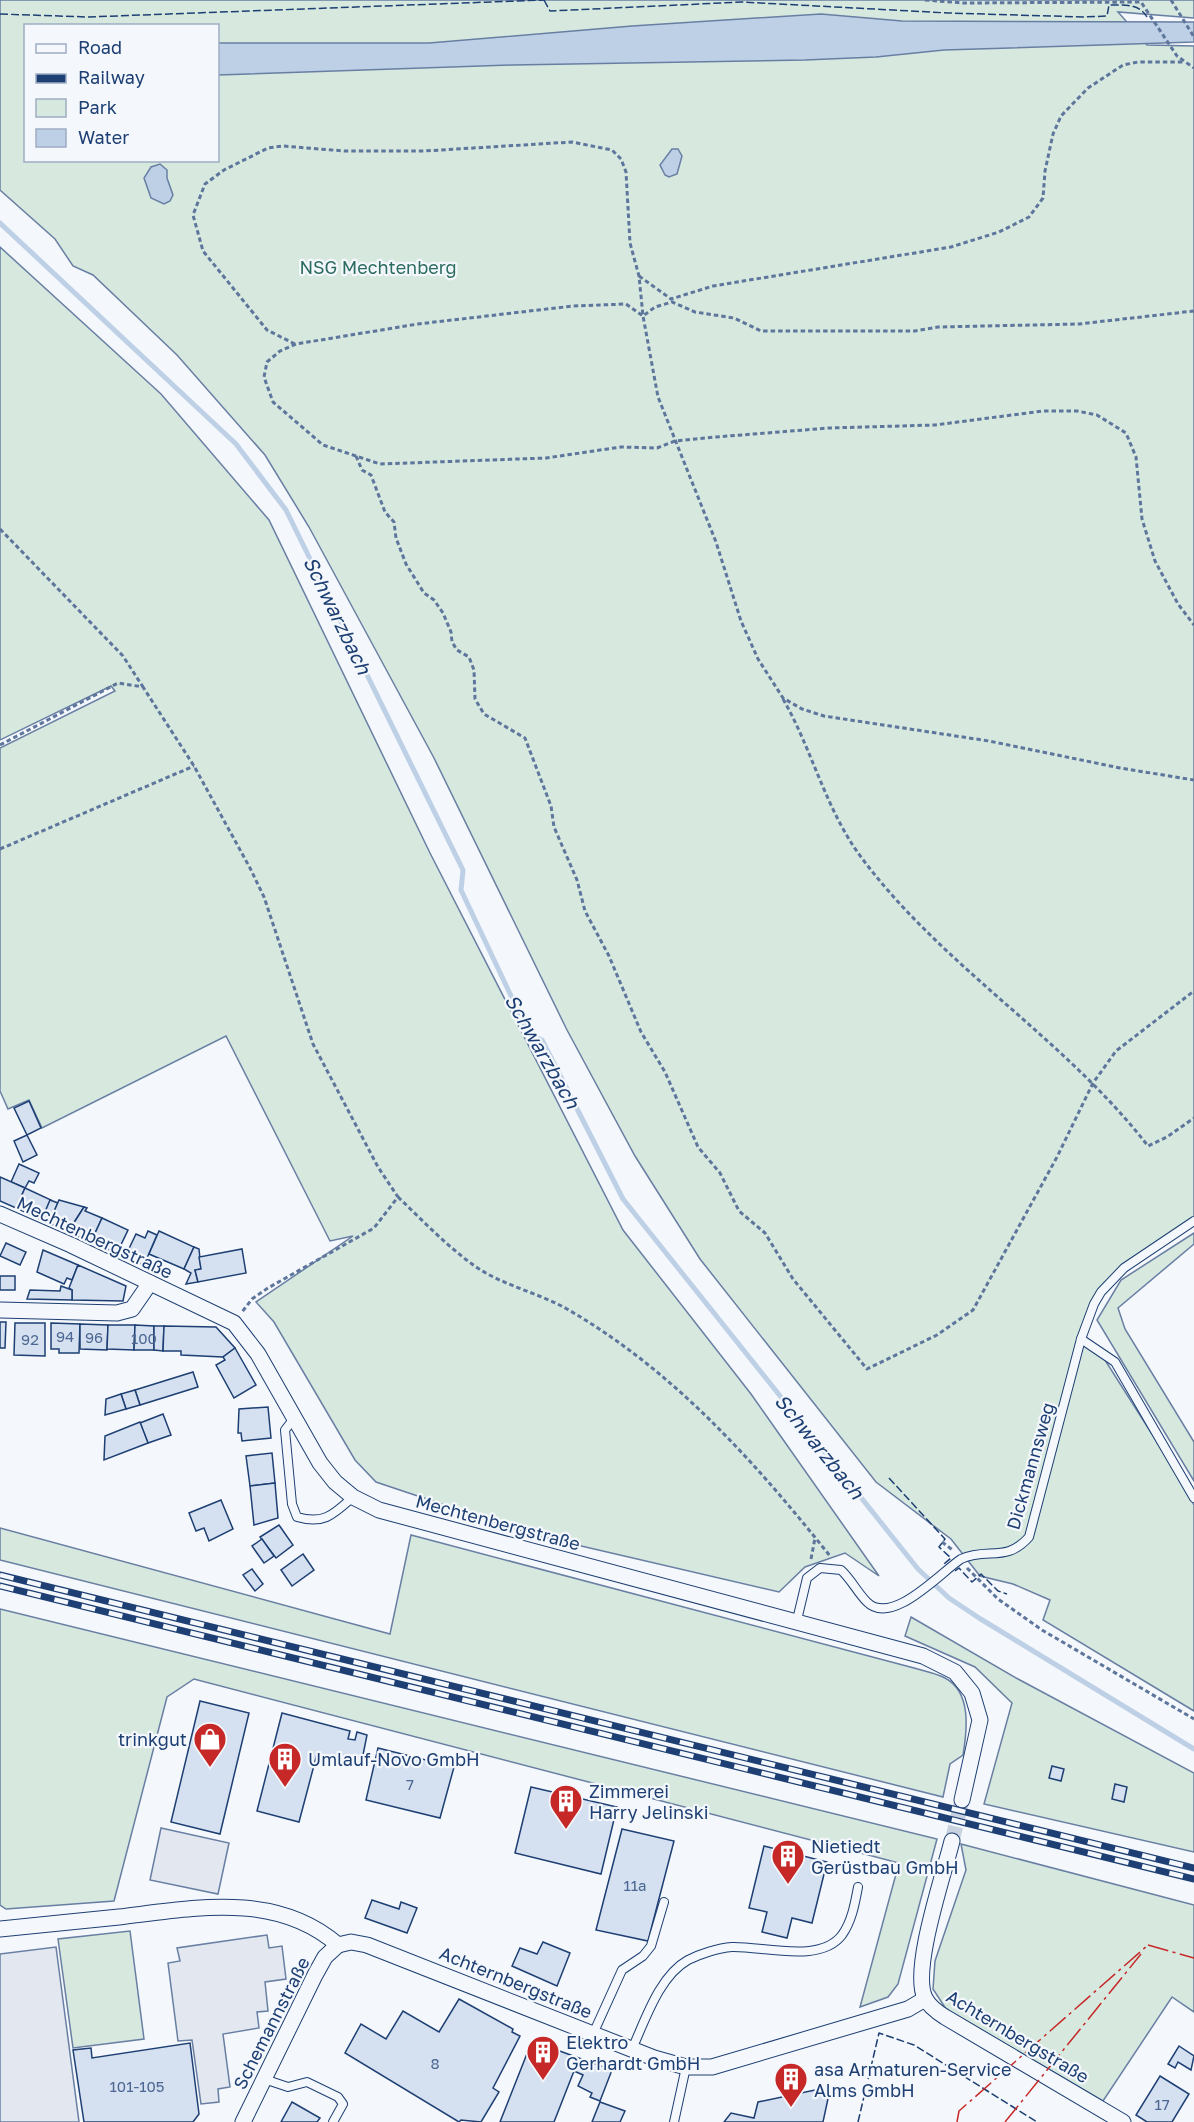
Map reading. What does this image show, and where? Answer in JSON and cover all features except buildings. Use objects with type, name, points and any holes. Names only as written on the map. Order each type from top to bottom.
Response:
[{"type":"street","name":"Mechtenbergstraße","points":[[0,1214],[234,1323],[258,1354],[320,1463],[335,1482],[353,1497],[379,1510],[797,1620],[923,1656],[955,1672],[972,1693],[980,1720],[962,1800]]},
{"type":"street","points":[[0,1310],[117,1313],[132,1309],[150,1282]]},
{"type":"street","points":[[925,1998],[921,1987],[923,1955],[952,1841]]},
{"type":"street","points":[[0,1929],[225,1906],[280,1912],[304,1920],[338,1945]]},
{"type":"street","name":"Achternbergstraße","points":[[338,1945],[351,1942],[367,1945],[632,2049],[686,2067],[712,2067],[740,2060],[908,2009],[925,1998],[945,2017],[1123,2122]]},
{"type":"street","name":"Schemannstraße","points":[[243,2122],[315,1975],[325,1957],[338,1945]]},
{"type":"lane","name":"Dickmannsweg","points":[[958,1561],[970,1555],[1012,1552],[1029,1537],[1081,1339],[1094,1304],[1112,1279],[1194,1221]]},
{"type":"lane","points":[[1081,1339],[1115,1362],[1194,1498]]},
{"type":"lane","points":[[295,1417],[285,1430],[292,1504],[297,1517],[312,1521],[331,1516],[353,1497]]},
{"type":"lane","points":[[797,1620],[804,1586],[812,1573],[820,1568],[840,1570],[868,1604],[880,1609],[906,1602],[958,1561]]},
{"type":"lane","points":[[632,2049],[671,1975],[687,1961],[730,1947],[809,1951],[831,1944],[842,1936],[850,1921],[858,1887]]},
{"type":"lane","points":[[593,2034],[622,1970],[643,1956],[651,1946],[664,1902]]},
{"type":"lane","points":[[674,2122],[686,2067]]},
{"type":"lane","points":[[264,2079],[288,2087],[307,2082],[338,2097],[342,2104],[333,2122]]},
{"type":"path","points":[[925,0],[973,3],[1141,2],[1183,63]]},
{"type":"path","points":[[1171,0],[1194,37]]},
{"type":"path","points":[[639,276],[671,299],[713,286],[951,247],[999,232],[1029,217],[1043,198],[1045,171],[1053,134],[1061,116],[1088,88],[1123,65],[1138,62],[1183,63],[1194,68]]},
{"type":"path","points":[[296,344],[267,330],[203,251],[194,214],[205,184],[224,170],[268,148],[283,146],[344,151],[424,151],[572,142],[612,150],[621,159],[626,172],[630,243],[639,276],[643,315],[653,360],[654,383],[716,542],[741,621],[758,659],[798,724],[839,822],[863,860],[938,944],[1006,1002],[1093,1083],[1148,1146],[1167,1137],[1194,1118]]},
{"type":"path","points":[[643,315],[655,307],[672,302],[695,312],[734,318],[761,331],[915,331],[938,327],[1079,324],[1194,311]]},
{"type":"path","points":[[643,315],[626,304],[573,306],[418,324],[296,344],[280,351],[267,362],[264,377],[273,402],[303,430],[323,445],[380,464],[546,458],[621,447],[657,448],[675,441],[818,428],[935,424],[1043,411],[1077,411],[1097,415],[1126,433],[1136,457],[1142,519],[1155,561],[1178,604],[1194,625]]},
{"type":"path","points":[[356,456],[362,470],[371,475],[385,512],[394,522],[396,538],[406,564],[424,593],[434,600],[443,613],[452,632],[452,642],[458,650],[469,657],[474,670],[475,699],[484,714],[525,738],[550,806],[554,827],[577,880],[585,911],[609,956],[641,1032],[664,1072],[698,1147],[720,1173],[739,1211],[765,1233],[793,1279],[867,1368],[938,1335],[973,1310],[1057,1157],[1093,1083],[1116,1051],[1194,991]]},
{"type":"path","points":[[0,529],[123,656],[194,765],[240,847],[264,897],[313,1044],[378,1167],[398,1197],[473,1265],[566,1309],[655,1371],[697,1405],[769,1482],[840,1570]]},
{"type":"path","points":[[0,745],[118,683],[143,687]]},
{"type":"path","points":[[783,698],[802,709],[824,716],[989,741],[1194,780]]},
{"type":"path","points":[[0,849],[194,765]]},
{"type":"path","points":[[234,1323],[252,1299],[268,1288],[374,1228],[398,1197]]},
{"type":"path","points":[[942,1542],[976,1579],[1042,1630],[1194,1719]]},
{"type":"green space","name":"NSG Mechtenberg","points":[[0,0],[1194,0],[1194,18],[1118,12],[1147,45],[1194,46],[1194,1224],[1099,1290],[1083,1341],[1105,1360],[1194,1505],[1194,1711],[1043,1620],[1050,1600],[1013,1584],[980,1576],[951,1539],[876,1482],[700,1259],[635,1156],[567,1030],[434,758],[309,527],[265,455],[177,355],[93,275],[73,266],[55,239],[0,190]]},
{"type":"green space","points":[[0,247],[161,394],[269,520],[430,853],[623,1230],[751,1394],[879,1576],[845,1553],[805,1567],[779,1592],[534,1535],[376,1482],[355,1460],[274,1322],[256,1302],[353,1236],[330,1241],[226,1036],[42,1128],[29,1100],[8,1109],[0,1091],[0,748],[115,691],[111,686],[0,740]]},
{"type":"green space","points":[[1194,1233],[1194,1244],[1118,1308],[1125,1329],[1194,1442],[1194,1481],[1097,1320],[1121,1280]]},
{"type":"green space","points":[[0,1528],[390,1634],[411,1535],[938,1675],[954,1684],[964,1702],[966,1735],[963,1755],[950,1764],[943,1797],[0,1560]]},
{"type":"green space","points":[[0,1609],[937,1839],[898,1984],[888,1997],[860,2007],[899,1863],[194,1679],[167,1697],[114,1901],[6,1909],[0,1905]]},
{"type":"green space","points":[[911,1617],[1018,1679],[1194,1773],[1194,1852],[984,1804],[1012,1703],[975,1667],[905,1636]]},
{"type":"green space","points":[[961,1844],[1194,1905],[1194,2012],[1172,1997],[1103,2101],[946,2009],[933,1989],[935,1961],[966,1870]]},
{"type":"green space","points":[[130,1931],[144,2039],[73,2048],[58,1939]]},
{"type":"shaded area","points":[[161,1828],[229,1843],[218,1894],[150,1880]]},
{"type":"shaded area","points":[[267,1935],[269,1948],[282,1946],[286,1979],[265,1982],[268,2011],[257,2012],[259,2028],[223,2034],[230,2087],[218,2089],[219,2102],[201,2104],[192,2040],[178,2041],[168,1963],[180,1961],[177,1948]]},
{"type":"shaded area","points":[[56,1947],[79,2122],[0,2122],[0,1954]]},
{"type":"water","points":[[821,14],[902,21],[1194,22],[1194,42],[944,50],[876,57],[805,60],[512,65],[219,75],[219,43],[429,43],[632,26]]},
{"type":"water","points":[[672,149],[678,149],[682,156],[677,174],[669,177],[665,175],[660,165]]},
{"type":"water","points":[[160,164],[167,170],[167,178],[173,195],[170,201],[164,204],[151,198],[144,178],[151,167]]},
{"type":"waterway","name":"Schwarzbach","points":[[0,223],[236,444],[286,510],[463,870],[461,890],[529,1034],[542,1040],[623,1199],[918,1569],[949,1598],[979,1618],[1194,1749]]},
{"type":"tunnel","points":[[952,1841],[962,1800]]},
{"type":"railway","points":[[0,1575],[1194,1868]]},
{"type":"railway","points":[[0,1586],[1194,1879]]},
{"type":"fence","points":[[544,0],[550,11],[742,2],[948,13],[1084,17],[1107,16],[1109,5],[1120,5],[1140,9],[1147,17]]},
{"type":"fence","points":[[0,14],[88,17],[544,0]]},
{"type":"fence","points":[[889,1478],[945,1539],[939,1547],[951,1558],[944,1564]]},
{"type":"fence","points":[[955,1571],[959,1568],[972,1582],[981,1574],[998,1591],[1007,1594]]},
{"type":"fence","points":[[858,2122],[879,2033],[914,2045],[1037,2122]]},
{"type":"power","points":[[1148,1945],[1194,1958]]},
{"type":"power","points":[[957,2122],[959,2111],[1148,1945]]},
{"type":"power","points":[[1005,2122],[1141,1954]]},
{"type":"place","name":"trinkgut","points":[[210,1768]]},
{"type":"place","name":"Umlauf-Novo GmbH","points":[[285,1788]]},
{"type":"place","name":"Zimmerei Harry Jelinski","points":[[566,1830]]},
{"type":"place","name":"Nietiedt Gerüstbau GmbH","points":[[788,1885]]},
{"type":"place","name":"Elektro Gerhardt GmbH","points":[[543,2081]]},
{"type":"place","name":"asa Armaturen-Service Alms GmbH","points":[[791,2108]]}]
